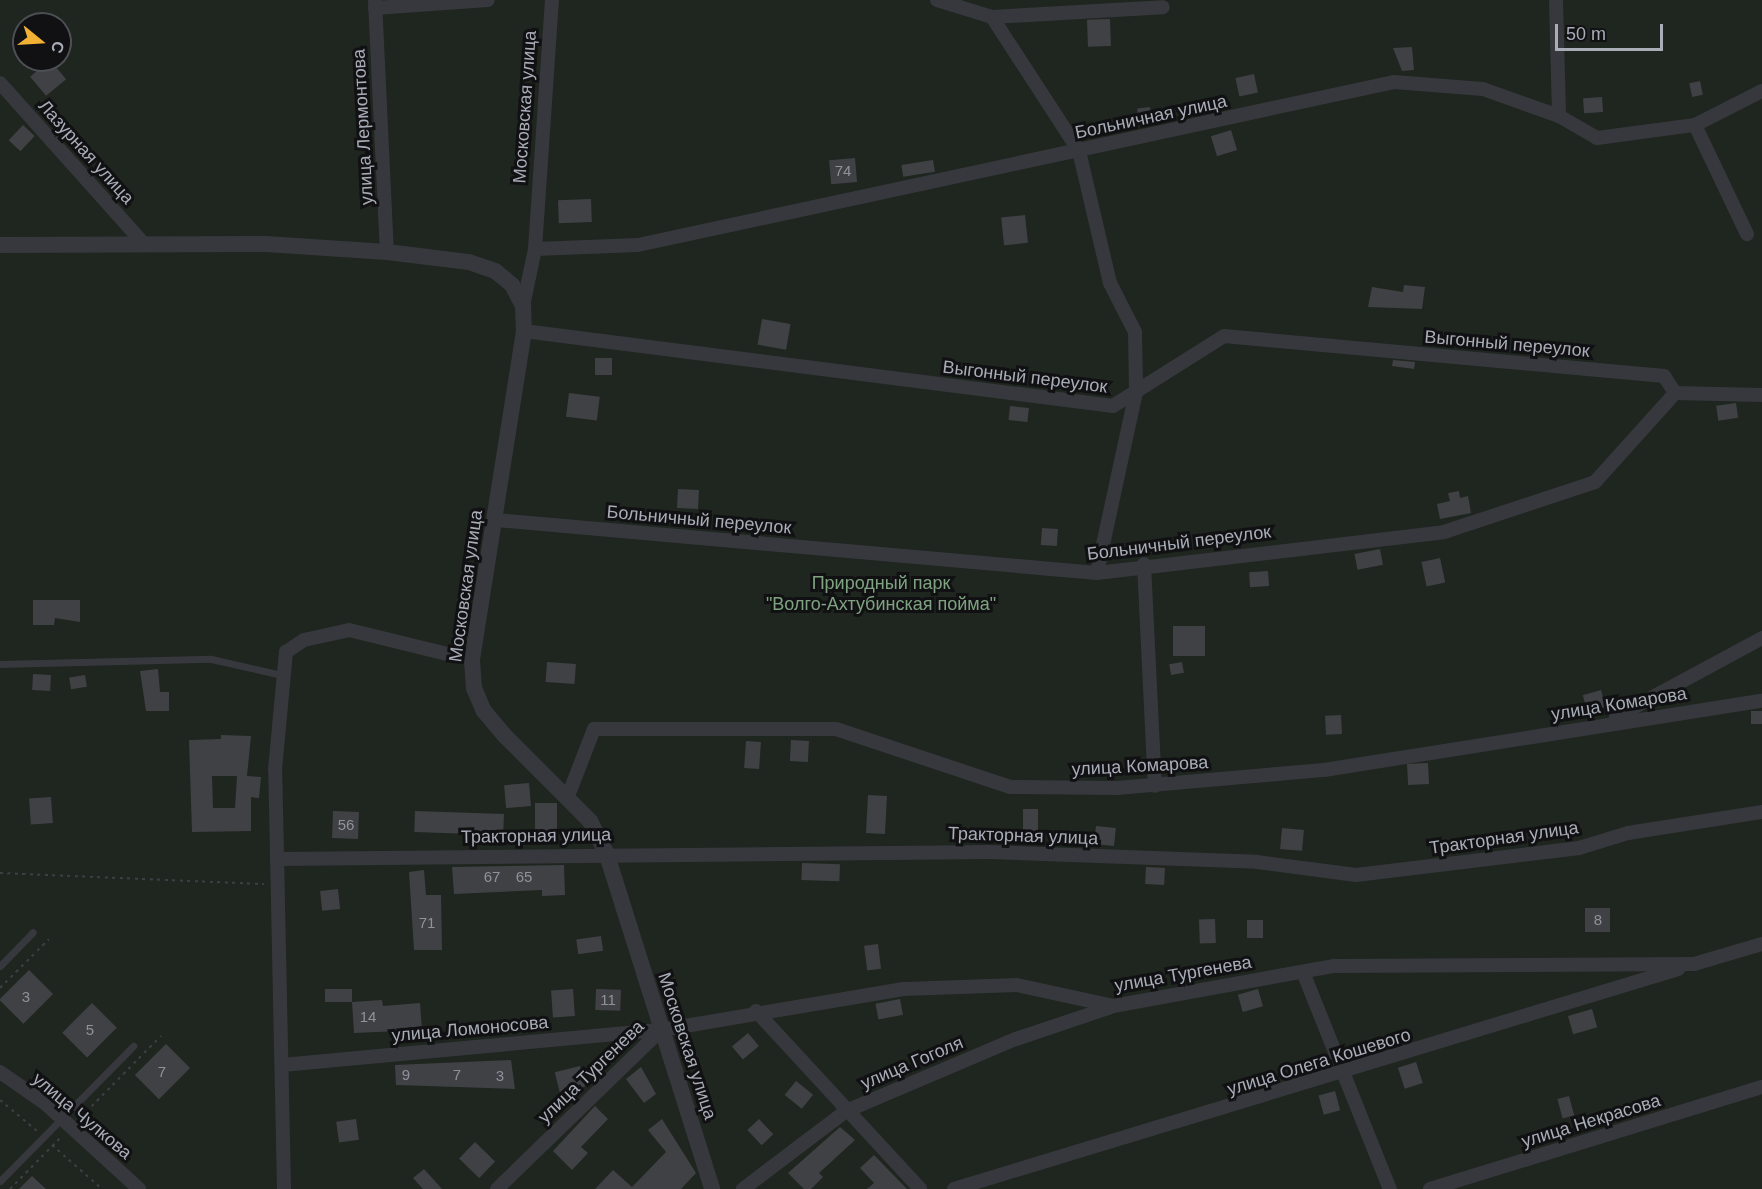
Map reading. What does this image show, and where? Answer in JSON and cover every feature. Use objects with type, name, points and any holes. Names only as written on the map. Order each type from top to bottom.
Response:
[{"type":"street","points":[[375,4],[488,0]]},
{"type":"street","name":"Московская улица","points":[[552,0],[534,249],[523,306],[524,331],[496,520],[472,660],[474,688],[484,711],[590,820],[606,852],[712,1189]]},
{"type":"street","points":[[939,0],[992,17],[1162,7]]},
{"type":"street","points":[[1556,0],[1559,116]]},
{"type":"street","name":"улица Лермонтова","points":[[375,4],[387,252]]},
{"type":"street","points":[[992,17],[1079,151],[1110,283],[1135,332],[1136,392],[1097,573]]},
{"type":"street","name":"Больничная улица","points":[[534,249],[638,245],[1394,82],[1483,89],[1559,116],[1597,138],[1695,125],[1762,91]]},
{"type":"street","name":"Лазурная улица","points":[[0,83],[145,244]]},
{"type":"street","points":[[1695,125],[1747,234]]},
{"type":"street","points":[[0,245],[145,244],[387,252],[469,261],[495,271],[512,285],[523,306]]},
{"type":"street","name":"Выгонный переулок","points":[[524,331],[1113,406],[1224,336],[1664,376],[1675,393]]},
{"type":"street","points":[[1675,393],[1762,394]]},
{"type":"street","name":"Больничный переулок","points":[[496,520],[1097,573],[1144,564],[1444,532],[1595,482],[1675,393]]},
{"type":"street","points":[[1144,564],[1155,786]]},
{"type":"street","points":[[284,1189],[276,884],[282,675],[286,652],[304,640],[350,630],[472,660]]},
{"type":"street","points":[[1607,722],[1762,638]]},
{"type":"street","name":"улица Комарова","points":[[568,796],[594,729],[836,729],[1010,787],[1155,786],[1463,751],[1607,722],[1762,701]]},
{"type":"street","name":"Тракторная улица","points":[[277,859],[606,852],[990,852],[1257,862],[1356,874],[1579,848],[1628,832],[1762,812]]},
{"type":"street","name":"улица Тургенева","points":[[497,1189],[661,1030],[756,1011],[904,989],[1017,985],[1113,1006],[1334,966],[1694,964],[1762,944]]},
{"type":"street","name":"улица Олега Кошевого","points":[[954,1189],[1344,1073],[1694,964]]},
{"type":"street","points":[[1303,972],[1390,1189]]},
{"type":"street","name":"улица Гоголя","points":[[743,1189],[846,1111],[1016,1039],[1113,1006]]},
{"type":"street","points":[[756,1011],[920,1189]]},
{"type":"street","name":"улица Ломоносова","points":[[282,1065],[661,1030]]},
{"type":"street","name":"улица Чулкова","points":[[0,1072],[66,1122],[139,1189]]},
{"type":"street","name":"улица Некрасова","points":[[1430,1189],[1762,1087]]},
{"type":"lane","points":[[0,664],[211,659],[282,675]]},
{"type":"lane","points":[[0,966],[33,932]]},
{"type":"lane","points":[[0,1181],[66,1122],[133,1046]]},
{"type":"path","points":[[0,873],[204,886],[276,884]]},
{"type":"path","points":[[0,988],[49,939]]},
{"type":"path","points":[[10,1189],[66,1122],[161,1036]]},
{"type":"green space","name":"Природный парк \"Волго-Ахтубинская пойма\"","points":[[0,0],[1762,0],[1762,1189],[0,1189]]},
{"type":"building","points":[[1110,19],[1111,46],[1088,47],[1087,20]]},
{"type":"building","points":[[1412,47],[1414,70],[1402,71],[1393,48]]},
{"type":"building","points":[[36,72],[60,72],[66,79],[46,96],[30,77]]},
{"type":"building","points":[[1254,74],[1258,93],[1239,97],[1235,78]]},
{"type":"building","points":[[1700,81],[1703,95],[1692,97],[1689,83]]},
{"type":"building","points":[[1602,97],[1603,112],[1584,113],[1583,98]]},
{"type":"building","points":[[1150,107],[1152,123],[1139,124],[1137,109]]},
{"type":"building","points":[[23,125],[35,136],[20,151],[9,140]]},
{"type":"building","points":[[1231,130],[1237,150],[1217,156],[1211,136]]},
{"type":"building","points":[[855,158],[857,182],[831,184],[829,160]]},
{"type":"building","points":[[933,160],[935,172],[903,177],[901,165]]},
{"type":"building","points":[[591,199],[592,222],[559,223],[558,200]]},
{"type":"building","points":[[1025,215],[1028,243],[1004,245],[1001,218]]},
{"type":"building","points":[[1404,285],[1425,287],[1422,309],[1368,307],[1372,287],[1403,292]]},
{"type":"building","points":[[762,319],[791,324],[786,350],[757,345]]},
{"type":"building","points":[[595,358],[612,358],[612,375],[595,375]]},
{"type":"building","points":[[1393,360],[1415,362],[1414,369],[1392,366]]},
{"type":"building","points":[[569,393],[600,397],[597,421],[566,417]]},
{"type":"building","points":[[1736,403],[1738,418],[1718,421],[1716,406]]},
{"type":"building","points":[[1010,406],[1029,408],[1027,422],[1009,420]]},
{"type":"building","points":[[678,489],[699,490],[698,509],[677,508]]},
{"type":"building","points":[[1459,491],[1460,498],[1468,496],[1471,513],[1440,519],[1437,504],[1450,501],[1448,493]]},
{"type":"building","points":[[1042,528],[1058,529],[1057,546],[1041,545]]},
{"type":"building","points":[[1380,549],[1383,565],[1358,570],[1354,554]]},
{"type":"building","points":[[1440,558],[1445,582],[1427,586],[1421,562]]},
{"type":"building","points":[[1268,571],[1269,586],[1250,587],[1249,572]]},
{"type":"building","points":[[33,600],[80,600],[80,622],[55,618],[54,625],[33,625]]},
{"type":"building","points":[[1173,626],[1205,626],[1205,656],[1173,656]]},
{"type":"building","points":[[547,662],[576,664],[575,684],[546,682]]},
{"type":"building","points":[[1182,662],[1184,673],[1171,675],[1169,664]]},
{"type":"building","points":[[158,669],[160,692],[169,692],[169,711],[146,711],[140,671]]},
{"type":"building","points":[[33,674],[51,675],[50,691],[32,690]]},
{"type":"building","points":[[85,675],[87,687],[71,689],[69,678]]},
{"type":"building","points":[[1601,690],[1606,707],[1588,713],[1583,695]]},
{"type":"building","points":[[1751,711],[1762,711],[1762,724],[1751,724]]},
{"type":"building","points":[[1341,715],[1342,734],[1326,735],[1325,716]]},
{"type":"building","points":[[221,735],[251,736],[247,776],[261,777],[259,798],[251,797],[251,831],[192,832],[189,740],[221,739]],"holes":[[[212,776],[237,776],[235,808],[213,808]]]},
{"type":"building","points":[[791,740],[809,741],[808,762],[790,761]]},
{"type":"building","points":[[746,741],[761,742],[759,769],[744,768]]},
{"type":"building","points":[[1428,763],[1429,784],[1408,785],[1407,764]]},
{"type":"building","points":[[529,783],[531,806],[506,808],[504,785]]},
{"type":"building","points":[[868,795],[887,796],[885,834],[866,833]]},
{"type":"building","points":[[51,797],[53,823],[31,824],[29,799]]},
{"type":"building","points":[[535,803],[557,803],[557,831],[535,831]]},
{"type":"building","points":[[1023,809],[1038,809],[1038,838],[1023,838]]},
{"type":"building","points":[[333,811],[359,812],[358,839],[332,838]]},
{"type":"building","points":[[415,811],[504,814],[503,835],[414,832]]},
{"type":"building","points":[[1096,826],[1116,828],[1114,846],[1094,844]]},
{"type":"building","points":[[1282,828],[1304,830],[1302,851],[1280,849]]},
{"type":"building","points":[[802,863],[840,864],[839,881],[801,880]]},
{"type":"building","points":[[564,865],[565,895],[542,896],[542,890],[454,894],[452,867]]},
{"type":"building","points":[[1146,867],[1165,868],[1164,885],[1145,884]]},
{"type":"building","points":[[424,870],[426,895],[441,895],[442,950],[414,950],[409,872]]},
{"type":"building","points":[[338,889],[340,909],[322,911],[320,891]]},
{"type":"building","points":[[1585,908],[1610,908],[1610,932],[1585,932]]},
{"type":"building","points":[[1215,919],[1216,943],[1200,944],[1199,920]]},
{"type":"building","points":[[1247,920],[1263,920],[1263,938],[1247,938]]},
{"type":"building","points":[[601,936],[603,951],[578,954],[576,939]]},
{"type":"building","points":[[878,944],[881,969],[867,971],[864,946]]},
{"type":"building","points":[[29,970],[53,994],[23,1024],[0,999]]},
{"type":"building","points":[[325,989],[352,989],[352,1002],[325,1002]]},
{"type":"building","points":[[573,989],[575,1016],[553,1017],[551,991]]},
{"type":"building","points":[[596,989],[621,990],[620,1011],[595,1010]]},
{"type":"building","points":[[1258,989],[1263,1006],[1243,1012],[1238,995]]},
{"type":"building","points":[[900,999],[903,1015],[879,1019],[875,1004]]},
{"type":"building","points":[[382,1000],[383,1006],[420,1003],[422,1030],[354,1033],[352,1002]]},
{"type":"building","points":[[92,1003],[117,1028],[87,1057],[62,1033]]},
{"type":"building","points":[[1592,1009],[1597,1027],[1573,1034],[1568,1016]]},
{"type":"building","points":[[748,1033],[759,1046],[743,1060],[732,1046]]},
{"type":"building","points":[[166,1044],[190,1068],[159,1099],[135,1075]]},
{"type":"building","points":[[511,1060],[515,1089],[396,1085],[395,1065]]},
{"type":"building","points":[[1416,1062],[1423,1083],[1405,1089],[1398,1068]]},
{"type":"building","points":[[580,1066],[585,1086],[560,1093],[555,1072]]},
{"type":"building","points":[[641,1067],[656,1094],[644,1103],[626,1079]]},
{"type":"building","points":[[796,1081],[813,1095],[802,1109],[785,1095]]},
{"type":"building","points":[[1335,1091],[1340,1110],[1324,1115],[1319,1095]]},
{"type":"building","points":[[1569,1096],[1574,1115],[1563,1118],[1557,1099]]},
{"type":"building","points":[[595,1106],[608,1119],[581,1147],[588,1153],[572,1170],[553,1151]]},
{"type":"building","points":[[356,1119],[359,1140],[339,1143],[336,1122]]},
{"type":"building","points":[[662,1119],[696,1173],[681,1189],[595,1189],[613,1170],[632,1187],[666,1152],[648,1130]]},
{"type":"building","points":[[759,1119],[773,1134],[762,1145],[747,1130]]},
{"type":"building","points":[[840,1127],[855,1140],[819,1173],[823,1177],[811,1189],[804,1189],[788,1173]]},
{"type":"building","points":[[475,1142],[495,1161],[479,1178],[459,1159]]},
{"type":"building","points":[[874,1155],[907,1189],[867,1189],[874,1183],[860,1168]]},
{"type":"building","points":[[424,1169],[442,1189],[423,1189],[413,1178]]},
{"type":"building","points":[[32,1176],[46,1189],[19,1189]]}]
